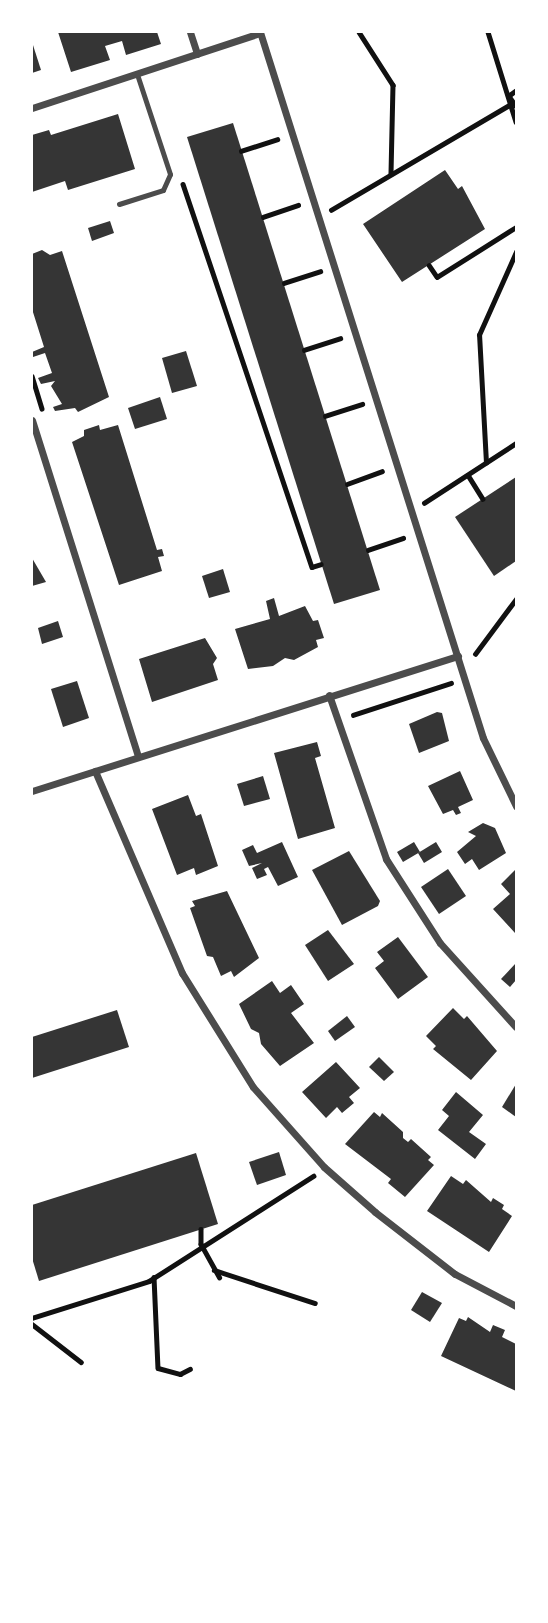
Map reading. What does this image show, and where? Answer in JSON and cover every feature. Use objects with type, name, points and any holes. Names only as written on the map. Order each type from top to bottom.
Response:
[{"type":"street","points":[[190,32],[197,54]]},
{"type":"street","points":[[32,108],[260,32],[414,510],[483,737],[516,806]]},
{"type":"street","points":[[32,420],[138,756]]},
{"type":"street","points":[[32,791],[458,656]]},
{"type":"street","points":[[329,695],[386,859],[440,943],[516,1027]]},
{"type":"street","points":[[95,771],[182,973],[253,1087],[324,1167],[375,1212],[455,1273],[516,1306]]},
{"type":"lane","points":[[119,204],[163,190],[170,174],[138,74]]},
{"type":"path","points":[[359,32],[393,85],[391,175]]},
{"type":"path","points":[[488,32],[514,105],[516,122]]},
{"type":"path","points":[[509,96],[516,91]]},
{"type":"path","points":[[321,216],[514,105]]},
{"type":"path","points":[[241,151],[279,138]]},
{"type":"path","points":[[179,171],[312,567],[321,564]]},
{"type":"path","points":[[263,217],[300,205]]},
{"type":"path","points":[[429,265],[437,277],[516,227]]},
{"type":"path","points":[[486,463],[479,335],[516,252]]},
{"type":"path","points":[[284,283],[321,271]]},
{"type":"path","points":[[304,350],[342,337]]},
{"type":"path","points":[[326,416],[363,404]]},
{"type":"path","points":[[414,510],[516,443]]},
{"type":"path","points":[[347,484],[384,471]]},
{"type":"path","points":[[467,475],[483,499]]},
{"type":"path","points":[[368,550],[405,538]]},
{"type":"path","points":[[475,654],[516,599]]},
{"type":"path","points":[[346,717],[451,683],[458,686]]},
{"type":"path","points":[[32,1318],[154,1277],[201,1244],[317,1174]]},
{"type":"path","points":[[201,1229],[201,1244],[219,1277]]},
{"type":"path","points":[[214,1270],[315,1303]]},
{"type":"path","points":[[154,1277],[158,1368],[180,1374],[190,1369]]},
{"type":"path","points":[[32,1324],[81,1362]]},
{"type":"building","points":[[58,32],[157,32],[161,44],[126,55],[122,41],[105,46],[110,60],[71,72]]},
{"type":"building","points":[[32,42],[41,70],[32,73]]},
{"type":"building","points":[[118,114],[135,169],[68,190],[65,181],[32,192],[32,135],[49,130],[51,135]]},
{"type":"building","points":[[233,123],[380,590],[334,604],[187,137]]},
{"type":"building","points":[[445,170],[458,189],[462,186],[485,229],[402,282],[363,224]]},
{"type":"building","points":[[110,221],[114,233],[92,241],[88,228]]},
{"type":"building","points":[[42,250],[50,255],[62,251],[109,397],[78,412],[75,408],[55,411],[53,407],[62,404],[51,386],[55,381],[41,384],[38,378],[52,373],[45,353],[33,357],[32,352],[44,347],[32,309],[32,254]]},
{"type":"building","points":[[186,351],[197,386],[172,393],[162,358]]},
{"type":"building","points":[[160,397],[167,419],[135,429],[128,408]]},
{"type":"building","points":[[99,425],[100,430],[118,425],[157,550],[162,549],[164,556],[158,557],[162,571],[119,585],[72,442],[84,436],[84,430]]},
{"type":"building","points":[[516,477],[516,561],[494,576],[455,517]]},
{"type":"building","points":[[32,558],[46,582],[32,586]]},
{"type":"building","points":[[223,569],[230,592],[209,598],[202,576]]},
{"type":"building","points":[[274,598],[279,616],[305,606],[313,621],[318,620],[324,638],[316,640],[318,647],[294,660],[285,658],[273,666],[248,669],[235,629],[270,619],[266,601]]},
{"type":"building","points":[[58,621],[63,637],[42,644],[38,628]]},
{"type":"building","points":[[205,638],[217,658],[213,664],[218,680],[152,702],[139,659]]},
{"type":"building","points":[[77,681],[89,718],[63,727],[51,689]]},
{"type":"building","points":[[437,712],[442,713],[449,741],[419,753],[409,724]]},
{"type":"building","points":[[317,742],[321,756],[315,758],[335,828],[298,839],[274,753]]},
{"type":"building","points":[[460,771],[473,800],[458,807],[461,813],[456,815],[453,810],[443,814],[428,786]]},
{"type":"building","points":[[263,776],[270,799],[244,806],[237,784]]},
{"type":"building","points":[[188,795],[196,816],[201,814],[218,866],[196,875],[194,868],[177,875],[152,809]]},
{"type":"building","points":[[483,823],[495,828],[506,853],[479,870],[472,859],[465,864],[457,852],[476,836],[468,832]]},
{"type":"building","points":[[282,842],[298,877],[278,886],[268,867],[264,869],[267,875],[257,879],[252,868],[262,863],[249,866],[242,850],[253,845],[257,853]]},
{"type":"building","points":[[414,842],[420,852],[403,862],[397,852]]},
{"type":"building","points":[[436,842],[442,852],[424,863],[418,853]]},
{"type":"building","points":[[349,851],[380,901],[378,906],[342,925],[312,870]]},
{"type":"building","points":[[448,869],[466,896],[439,914],[421,887]]},
{"type":"building","points":[[516,869],[515,933],[493,909],[510,894],[501,884]]},
{"type":"building","points":[[227,891],[259,958],[234,977],[231,971],[221,976],[213,957],[207,956],[190,908],[195,906],[192,901]]},
{"type":"building","points":[[328,930],[354,964],[328,981],[305,945]]},
{"type":"building","points":[[398,937],[428,977],[398,999],[375,968],[384,961],[377,952]]},
{"type":"building","points":[[516,963],[516,980],[510,987],[501,979]]},
{"type":"building","points":[[272,981],[280,993],[291,985],[304,1004],[291,1013],[314,1043],[280,1066],[261,1044],[259,1033],[251,1029],[239,1004]]},
{"type":"building","points":[[453,1008],[464,1019],[467,1016],[497,1051],[471,1080],[433,1049],[436,1046],[426,1036]]},
{"type":"building","points":[[117,1010],[129,1047],[32,1078],[32,1037]]},
{"type":"building","points":[[347,1016],[355,1027],[335,1041],[328,1031]]},
{"type":"building","points":[[379,1057],[394,1072],[384,1081],[369,1067]]},
{"type":"building","points":[[336,1062],[360,1088],[349,1097],[354,1103],[342,1113],[337,1107],[326,1118],[302,1092]]},
{"type":"building","points":[[516,1084],[516,1117],[502,1107]]},
{"type":"building","points":[[456,1092],[483,1115],[469,1132],[486,1144],[475,1159],[438,1130],[449,1116],[442,1110]]},
{"type":"building","points":[[374,1112],[380,1117],[382,1113],[403,1132],[403,1138],[408,1142],[411,1139],[431,1157],[428,1160],[434,1165],[405,1197],[388,1183],[391,1179],[345,1144]]},
{"type":"building","points":[[279,1152],[286,1175],[257,1185],[249,1162]]},
{"type":"building","points":[[196,1153],[218,1224],[39,1281],[32,1258],[32,1205]]},
{"type":"building","points":[[451,1176],[463,1184],[466,1180],[491,1202],[493,1198],[504,1205],[502,1209],[512,1216],[489,1252],[427,1211]]},
{"type":"building","points":[[422,1292],[442,1303],[430,1322],[411,1310]]},
{"type":"building","points":[[468,1317],[490,1332],[493,1325],[505,1330],[502,1337],[516,1344],[516,1391],[441,1356],[459,1318],[466,1321]]}]
